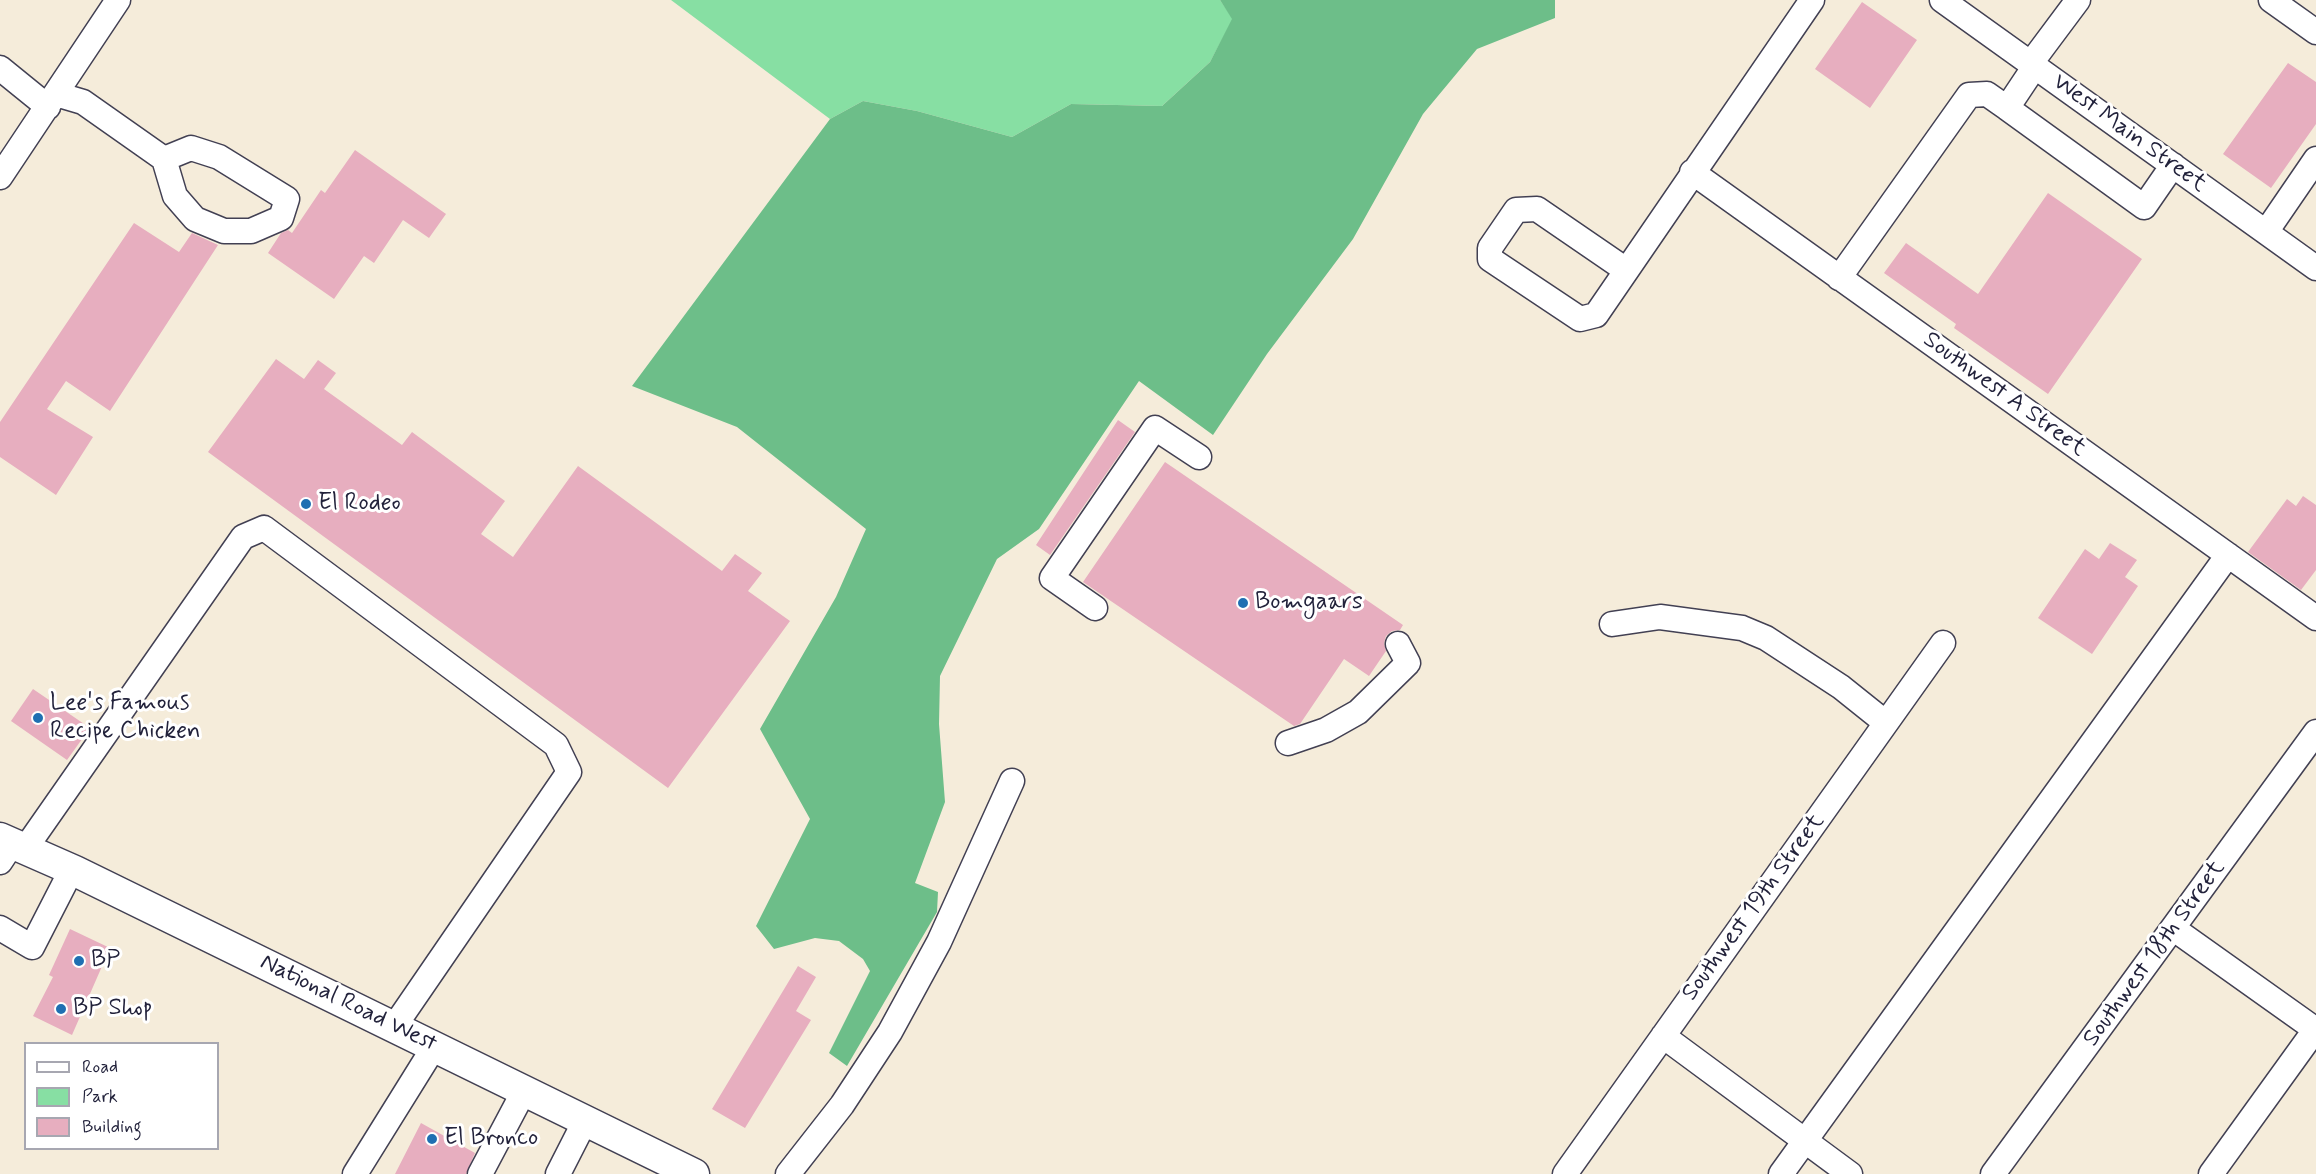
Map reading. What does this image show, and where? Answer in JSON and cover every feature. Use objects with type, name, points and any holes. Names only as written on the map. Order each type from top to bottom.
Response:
[{"type":"main road","name":"National Road West","points":[[9,848],[72,869],[694,1174]]},
{"type":"street","points":[[0,177],[118,0]]},
{"type":"street","points":[[1626,270],[1537,209],[1516,210],[1490,248],[1490,259],[1580,319],[1596,315],[1812,0]]},
{"type":"street","name":"West Main Street","points":[[1942,0],[2316,268]]},
{"type":"street","points":[[2007,108],[2033,65],[2078,0]]},
{"type":"street","points":[[2271,0],[2316,32]]},
{"type":"street","points":[[0,68],[52,101],[83,102],[164,159],[175,196],[195,219],[224,231],[251,231],[281,218],[287,199],[219,157],[191,148],[164,159]]},
{"type":"street","points":[[1839,278],[1969,95],[1987,94],[2144,207],[2173,165]]},
{"type":"street","points":[[2266,232],[2316,159]]},
{"type":"street","name":"Southwest A Street","points":[[1692,172],[2316,618]]},
{"type":"street","points":[[1095,609],[1052,578],[1142,446],[1155,428],[1199,457]]},
{"type":"street","points":[[9,848],[243,537],[264,528],[556,745],[569,772],[394,1027]]},
{"type":"street","points":[[1780,1174],[2228,555]]},
{"type":"street","points":[[1612,624],[1660,616],[1742,628],[1766,638],[1841,687],[1886,723]]},
{"type":"street","name":"Southwest 19th Street","points":[[1565,1174],[1943,643]]},
{"type":"street","points":[[1288,743],[1326,730],[1358,712],[1408,663],[1398,644]]},
{"type":"street","name":"Southwest 18th Street","points":[[1993,1174],[2316,732]]},
{"type":"street","points":[[788,1174],[842,1105],[890,1032],[939,942],[1012,781]]},
{"type":"street","points":[[0,928],[32,947],[72,869]]},
{"type":"street","points":[[2174,929],[2315,1030],[2211,1174]]},
{"type":"street","points":[[1663,1036],[1850,1174]]},
{"type":"street","points":[[355,1174],[434,1047]]},
{"type":"street","points":[[480,1174],[524,1091]]},
{"type":"street","points":[[558,1174],[585,1121]]},
{"type":"green space","points":[[671,0],[1220,0],[1233,19],[1210,62],[1162,106],[1071,104],[1012,137],[917,111],[863,101],[830,119]]},
{"type":"green space","points":[[1220,0],[1555,0],[1555,18],[1477,49],[1423,114],[1353,239],[1267,354],[1213,435],[1139,381],[1039,529],[997,559],[940,676],[939,724],[945,802],[915,883],[938,892],[937,912],[847,1066],[829,1053],[870,971],[863,959],[839,941],[815,938],[774,949],[756,926],[810,819],[760,729],[836,597],[866,529],[737,427],[632,386],[830,119],[863,101],[917,111],[1012,137],[1071,104],[1162,106],[1210,62],[1232,19]]},
{"type":"building","points":[[1862,2],[1917,40],[1870,108],[1815,69]]},
{"type":"building","points":[[2288,63],[2316,82],[2316,124],[2271,188],[2223,154]]},
{"type":"building","points":[[355,150],[446,214],[429,238],[403,220],[374,263],[364,256],[334,299],[268,253],[281,233],[288,230],[292,233],[321,190],[325,193]]},
{"type":"building","points":[[2048,193],[2142,259],[2048,394],[1954,328],[1956,324],[1884,273],[1906,243],[1978,294]]},
{"type":"building","points":[[134,223],[179,252],[192,233],[218,245],[110,411],[66,381],[47,409],[93,437],[56,495],[0,457],[0,422]]},
{"type":"building","points":[[276,359],[304,379],[318,360],[336,373],[324,389],[402,445],[412,432],[505,501],[481,534],[513,557],[578,466],[722,571],[735,554],[762,573],[748,591],[790,621],[668,788],[208,452]]},
{"type":"building","points":[[1118,420],[1135,432],[1050,555],[1036,545]]},
{"type":"building","name":"Bomgaars","points":[[1165,462],[1403,625],[1400,630],[1392,631],[1386,636],[1384,643],[1386,651],[1369,676],[1344,659],[1300,724],[1294,726],[1083,582]]},
{"type":"building","points":[[2303,496],[2316,505],[2316,570],[2301,590],[2248,552],[2287,499],[2296,506]]},
{"type":"building","points":[[2110,543],[2137,560],[2125,577],[2138,586],[2092,654],[2038,618],[2085,549],[2099,559]]},
{"type":"building","points":[[33,689],[90,728],[67,760],[11,721]]},
{"type":"building","points":[[70,929],[110,948],[72,1035],[33,1016],[53,977],[49,975]]},
{"type":"building","points":[[798,966],[816,977],[796,1011],[811,1020],[745,1128],[712,1109]]},
{"type":"building","name":"El Bronco","points":[[421,1123],[475,1153],[466,1174],[395,1174]]},
{"type":"place","name":"El Rodeo","points":[[306,504]]},
{"type":"place","name":"Bomgaars","points":[[1243,603]]},
{"type":"place","name":"Lee's Famous Recipe Chicken","points":[[38,718]]},
{"type":"place","name":"BP","points":[[79,961]]},
{"type":"place","name":"BP Shop","points":[[61,1009]]},
{"type":"place","name":"El Bronco","points":[[432,1139]]}]
